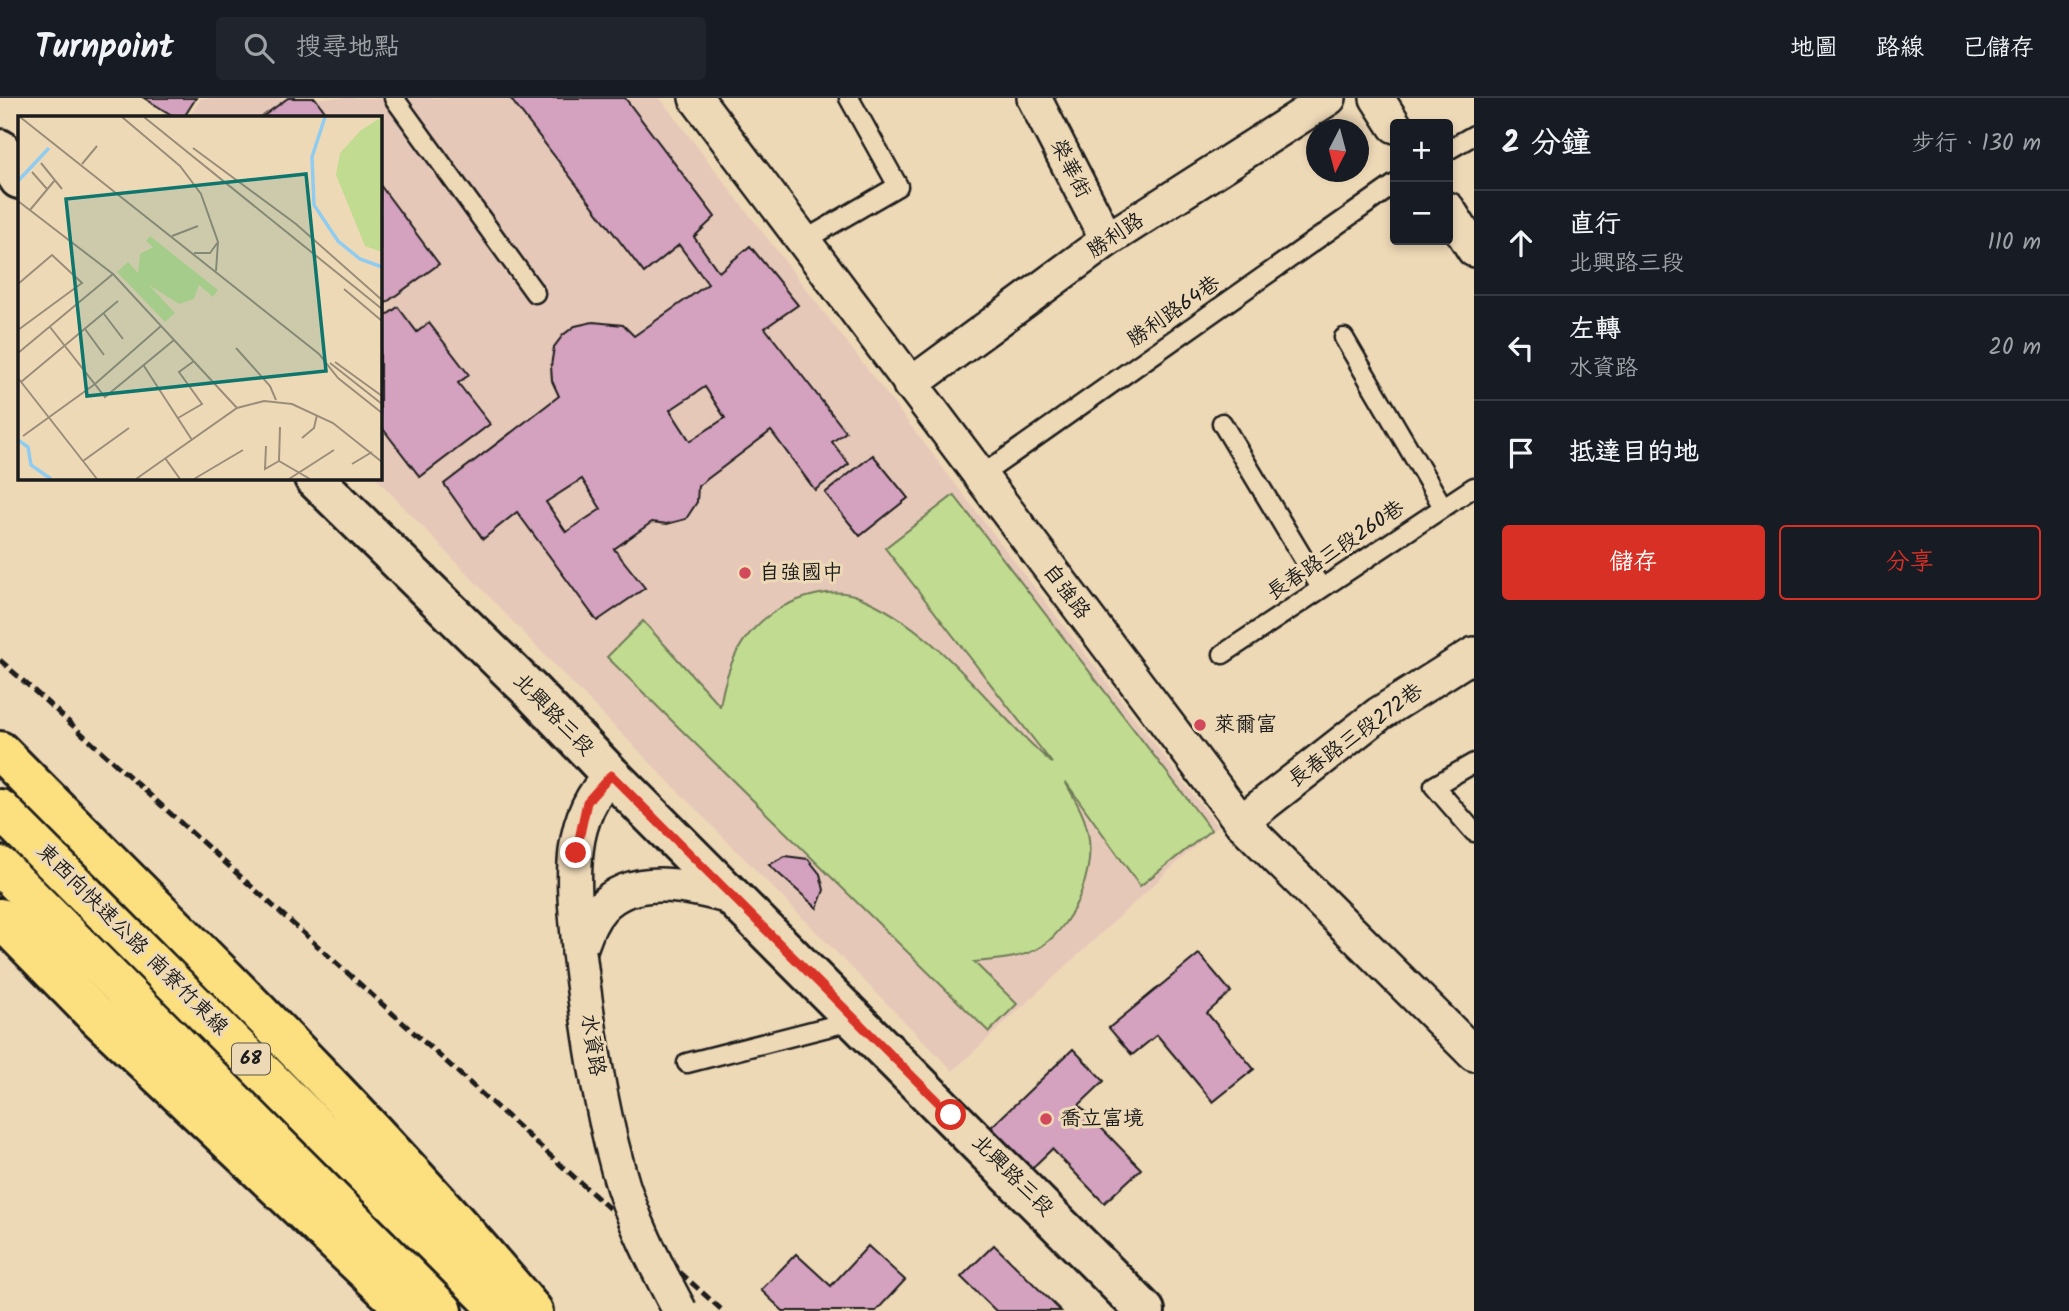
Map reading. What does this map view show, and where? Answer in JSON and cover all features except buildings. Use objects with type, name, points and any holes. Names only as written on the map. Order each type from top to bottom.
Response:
[{"type":"highway","points":[[0,751],[307,1061],[448,1213],[533,1311]]},
{"type":"highway","name":"東西向快速公路 南寮竹東線","points":[[0,809],[501,1311]]},
{"type":"highway","name":"東西向快速公路 南寮竹東線","points":[[0,866],[443,1311]]},
{"type":"highway","points":[[0,918],[91,1011],[407,1311]]},
{"type":"street","name":"自強路","points":[[696,98],[1241,822],[1474,1054]]},
{"type":"street","name":"榮華街","points":[[1034,98],[1107,240]]},
{"type":"street","name":"勝利路","points":[[910,385],[1107,240],[1329,98]]},
{"type":"street","points":[[1377,98],[1390,119]]},
{"type":"street","points":[[0,149],[18,176]]},
{"type":"street","points":[[0,169],[18,187]]},
{"type":"street","points":[[0,181],[18,192]]},
{"type":"street","points":[[1453,217],[1474,250]]},
{"type":"street","name":"北興路三段","points":[[316,480],[532,692],[611,775],[1145,1311]]},
{"type":"street","name":"長春路三段272巷","points":[[1241,822],[1379,714],[1474,654]]},
{"type":"street","name":"水資路","points":[[611,775],[587,802],[580,825],[575,890],[579,952],[592,1053],[618,1171],[650,1254],[680,1311]]},
{"type":"street","points":[[579,952],[590,924],[601,907],[632,891],[653,885],[682,886],[736,899]]},
{"type":"lane","points":[[394,98],[535,293]]},
{"type":"lane","points":[[803,241],[898,186],[849,98]]},
{"type":"lane","points":[[1453,147],[1474,135]]},
{"type":"lane","name":"勝利路64巷","points":[[979,477],[1390,188]]},
{"type":"lane","points":[[1344,338],[1443,507]]},
{"type":"lane","points":[[1222,422],[1321,588]]},
{"type":"lane","name":"長春路三段260巷","points":[[1223,654],[1474,487]]},
{"type":"lane","points":[[1474,763],[1434,786],[1474,832]]},
{"type":"lane","points":[[687,1063],[855,1020]]},
{"type":"shaded area","name":"自強國中","points":[[201,98],[660,98],[1217,826],[953,1071],[556,667],[378,480],[382,480],[382,116],[190,116]]},
{"type":"green space","points":[[954,495],[1211,830],[1140,886],[1065,781],[1082,813],[1089,841],[1089,858],[1081,892],[1065,923],[1042,946],[1018,956],[974,962],[1017,1004],[989,1032],[607,657],[643,621],[720,706],[737,651],[764,619],[786,605],[806,597],[828,593],[849,594],[888,611],[939,649],[1052,763],[885,548]]},
{"type":"railway","points":[[0,660],[723,1311]]},
{"type":"place","name":"自強國中","points":[[745,573]]},
{"type":"place","name":"萊爾富","points":[[1200,725]]},
{"type":"place","name":"喬立富境","points":[[1046,1119]]},
{"type":"route","points":[[576,853],[587,802],[611,775],[951,1115]]}]
